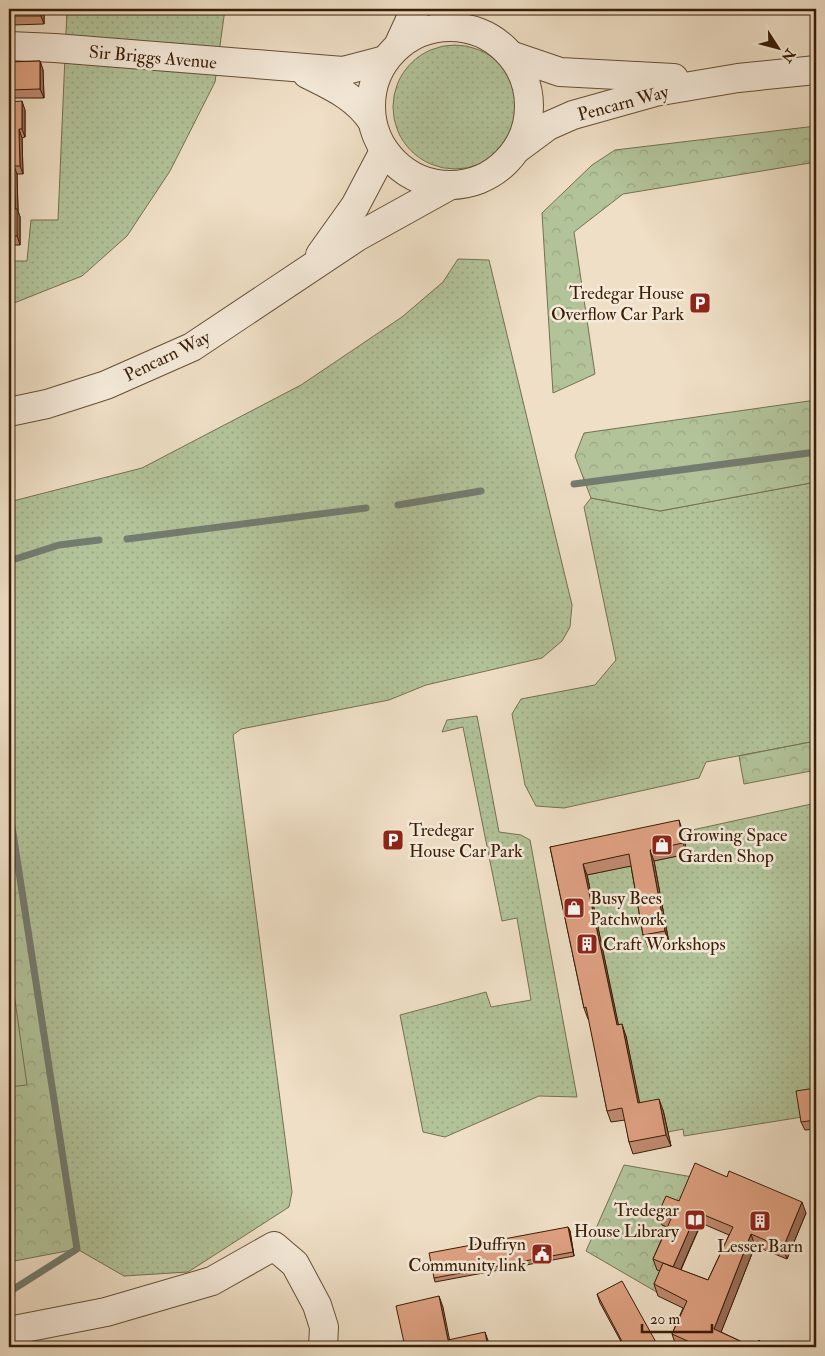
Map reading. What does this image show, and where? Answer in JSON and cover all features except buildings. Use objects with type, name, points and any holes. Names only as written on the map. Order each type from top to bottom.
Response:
[{"type":"street","points":[[391,53],[418,32],[442,26],[466,27],[489,36],[502,45],[513,56],[525,78],[530,102],[527,127],[517,150],[501,167],[481,180],[449,186],[424,181],[409,174],[402,170],[384,151],[372,121],[370,103],[373,85],[415,9]]},
{"type":"street","points":[[472,9],[489,36]]},
{"type":"street","name":"Sir Briggs Avenue","points":[[9,46],[343,71],[391,53]]},
{"type":"street","name":"Pencarn Way","points":[[513,56],[560,72],[638,78],[738,78]]},
{"type":"street","name":"Sir Briggs Avenue","points":[[297,69],[343,91],[362,107],[372,121]]},
{"type":"street","name":"Pencarn Way","points":[[517,150],[548,126],[573,115],[655,92],[738,78],[816,70]]},
{"type":"street","name":"Pencarn Way","points":[[310,268],[355,206],[384,151]]},
{"type":"street","name":"Pencarn Way","points":[[9,412],[46,404],[106,385],[192,347],[262,303],[310,268],[403,210],[449,186]]},
{"type":"street","points":[[9,1331],[106,1312],[212,1281],[274,1246],[295,1264],[317,1305],[323,1337]]},
{"type":"green space","points":[[67,9],[225,9],[215,82],[170,171],[127,236],[82,276],[9,305],[9,261],[27,261],[31,220],[58,220]]},
{"type":"green space","points":[[455,45],[479,49],[499,63],[513,83],[517,107],[513,131],[499,151],[479,165],[455,169],[431,165],[411,151],[397,131],[393,107],[397,83],[411,63],[431,49]]},
{"type":"green space","points":[[816,126],[816,162],[623,194],[574,232],[595,374],[553,393],[542,213],[592,165],[615,150]]},
{"type":"green space","points":[[458,259],[489,260],[572,605],[570,627],[562,641],[542,658],[426,685],[389,700],[241,729],[233,735],[292,1192],[289,1207],[188,1272],[124,1276],[77,1249],[9,807],[9,502],[142,468],[301,385],[402,317],[443,282]]},
{"type":"green space","points":[[816,400],[816,482],[660,511],[591,498],[575,456],[584,433]]},
{"type":"green space","points":[[816,482],[816,741],[706,762],[699,778],[564,808],[536,806],[525,785],[512,714],[521,699],[595,685],[616,660],[584,507],[591,498],[660,511]]},
{"type":"green space","points":[[477,716],[499,832],[521,835],[530,840],[577,1097],[539,1096],[445,1137],[423,1132],[400,1015],[486,992],[491,1007],[531,1000],[517,918],[502,921],[463,727],[442,732],[447,720]]},
{"type":"green space","points":[[816,741],[816,770],[744,784],[739,756]]},
{"type":"green space","points":[[816,803],[816,1097],[802,1117],[684,1136],[683,1129],[668,1132],[663,1110],[642,1114],[621,1037],[587,875],[687,854],[683,832]]},
{"type":"green space","points":[[9,807],[77,1249],[9,1262]]},
{"type":"green space","points":[[9,958],[27,1085],[9,1087]]},
{"type":"green space","points":[[624,1165],[721,1182],[667,1298],[586,1251]]},
{"type":"waterway","points":[[574,484],[816,452]]},
{"type":"waterway","points":[[398,505],[481,491]]},
{"type":"waterway","points":[[127,539],[366,508]]},
{"type":"waterway","points":[[9,561],[59,545],[99,540]]},
{"type":"waterway","points":[[9,807],[77,1249],[9,1292]]},
{"type":"place","name":"Tredegar House Overflow Car Park","points":[[700,303]]},
{"type":"place","name":"Tredegar House Car Park","points":[[393,840]]},
{"type":"place","name":"Growing Space Garden Shop","points":[[662,845]]},
{"type":"place","name":"Busy Bees Patchwork","points":[[574,908]]},
{"type":"place","name":"Craft Workshops","points":[[587,944]]},
{"type":"place","name":"Tredegar House Library","points":[[695,1220]]},
{"type":"place","name":"Lesser Barn","points":[[760,1221]]},
{"type":"place","name":"Duffryn Community link","points":[[542,1254]]}]
